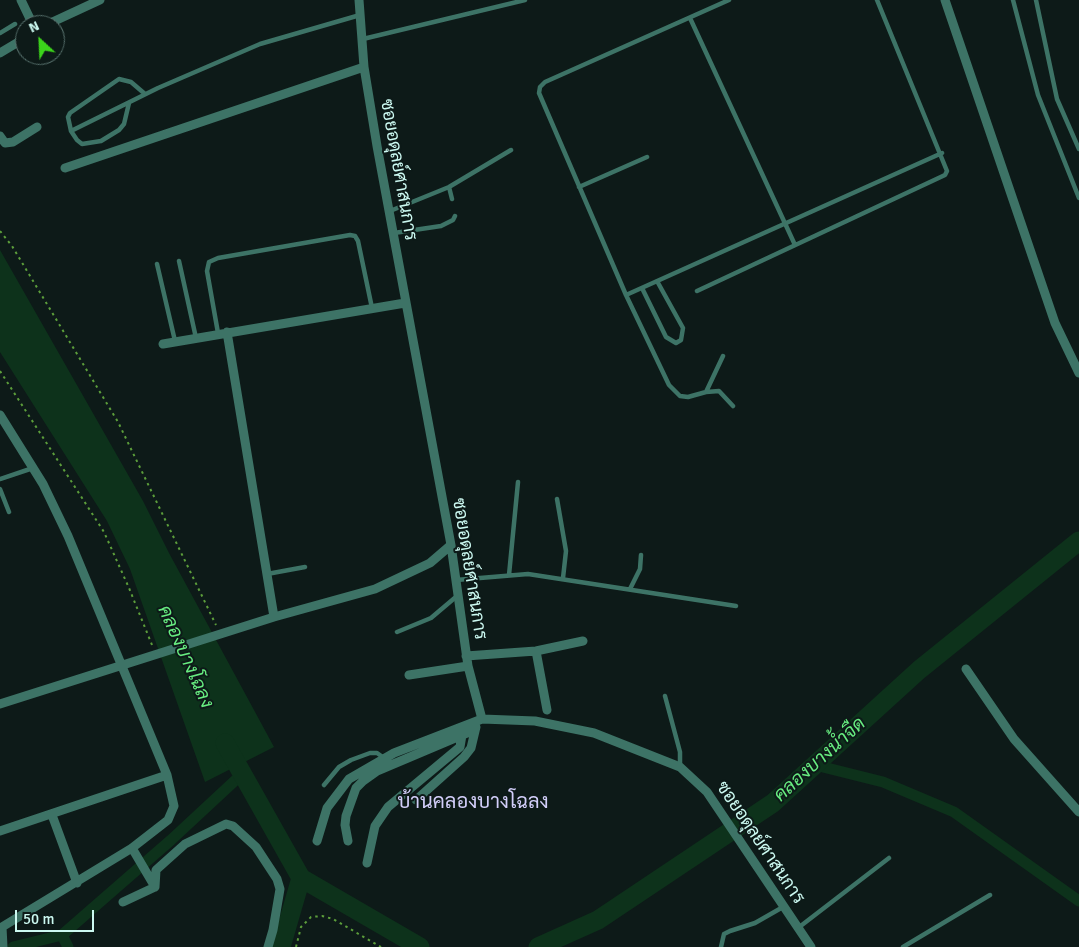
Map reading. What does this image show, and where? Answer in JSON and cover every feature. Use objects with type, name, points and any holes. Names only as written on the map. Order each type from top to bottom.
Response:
[{"type":"street","points":[[21,0],[28,15]]},
{"type":"street","points":[[65,16],[100,0]]},
{"type":"street","name":"ซอยอดุลย์ศาสนการ","points":[[359,0],[364,67],[388,211],[451,545],[466,656],[482,719],[535,721],[594,733],[680,767],[708,792],[751,860],[811,947]]},
{"type":"street","points":[[945,0],[1055,323],[1079,373]]},
{"type":"street","points":[[0,53],[15,44]]},
{"type":"street","points":[[65,168],[364,67]]},
{"type":"street","points":[[0,136],[5,143],[13,142],[37,127]]},
{"type":"street","points":[[162,344],[222,332],[405,303]]},
{"type":"street","points":[[222,332],[274,617]]},
{"type":"street","points":[[0,415],[34,468],[68,536],[167,775],[174,806],[168,820],[132,848],[77,883],[1,927],[3,947]]},
{"type":"street","points":[[0,704],[224,632],[375,588],[430,564],[451,545]]},
{"type":"street","points":[[466,656],[536,651],[584,641]]},
{"type":"street","points":[[536,651],[547,710]]},
{"type":"street","points":[[409,675],[468,666]]},
{"type":"street","points":[[966,669],[1014,739],[1079,812]]},
{"type":"street","points":[[416,800],[464,758],[471,748],[474,730],[482,719]]},
{"type":"street","points":[[318,841],[327,808],[338,790],[349,779],[384,758],[482,719]]},
{"type":"street","points":[[348,841],[345,825],[346,816],[356,788],[377,771],[474,730]]},
{"type":"street","points":[[367,863],[375,826],[388,807],[460,746],[462,735]]},
{"type":"street","points":[[0,831],[167,775]]},
{"type":"street","points":[[52,815],[77,883]]},
{"type":"street","points":[[155,885],[156,870],[184,844],[226,824],[233,826],[256,847],[277,879],[280,889],[268,947]]},
{"type":"street","points":[[132,848],[155,885]]},
{"type":"street","points":[[123,902],[155,885]]},
{"type":"lane","points":[[363,39],[525,0]]},
{"type":"lane","points":[[729,0],[545,82],[540,87],[541,100],[626,295],[669,385],[676,392],[688,397],[719,391],[733,406]]},
{"type":"lane","points":[[697,291],[945,175],[948,171],[877,0]]},
{"type":"lane","points":[[1013,0],[1038,95],[1079,198]]},
{"type":"lane","points":[[1036,0],[1057,99],[1079,149]]},
{"type":"lane","points":[[71,131],[146,94],[260,44],[361,14]]},
{"type":"lane","points":[[690,18],[795,245]]},
{"type":"lane","points":[[0,33],[15,24]]},
{"type":"lane","points":[[129,102],[124,124],[119,130],[101,141],[82,144],[71,131],[68,117],[70,113],[119,79],[130,82],[146,94]]},
{"type":"lane","points":[[388,211],[449,187],[511,150]]},
{"type":"lane","points":[[626,295],[942,153]]},
{"type":"lane","points":[[579,187],[647,157]]},
{"type":"lane","points":[[449,187],[452,199]]},
{"type":"lane","points":[[392,233],[441,226],[453,220],[455,216]]},
{"type":"lane","points":[[222,332],[207,271],[209,262],[218,258],[350,235],[355,236],[358,241],[372,308]]},
{"type":"lane","points":[[179,261],[196,338]]},
{"type":"lane","points":[[157,264],[175,341]]},
{"type":"lane","points":[[642,288],[666,337],[676,342],[682,340],[684,328],[657,281]]},
{"type":"lane","points":[[706,392],[723,356]]},
{"type":"lane","points":[[0,478],[34,468]]},
{"type":"lane","points":[[509,575],[518,482]]},
{"type":"lane","points":[[0,489],[9,512]]},
{"type":"lane","points":[[557,500],[566,551],[563,578]]},
{"type":"lane","points":[[630,589],[640,569],[641,555]]},
{"type":"lane","points":[[267,574],[305,567]]},
{"type":"lane","points":[[455,580],[528,574],[736,606]]},
{"type":"lane","points":[[397,632],[432,618],[457,596]]},
{"type":"lane","points":[[665,696],[680,752],[680,767]]},
{"type":"lane","points":[[324,784],[339,767],[350,760],[370,753],[377,753],[384,758]]},
{"type":"lane","points":[[798,928],[889,858]]},
{"type":"lane","points":[[903,947],[990,895]]},
{"type":"lane","points":[[721,947],[724,934],[754,923],[783,907]]},
{"type":"path","points":[[0,231],[12,246],[118,422],[180,554],[216,625],[224,632]]},
{"type":"path","points":[[0,371],[104,532],[152,642],[152,656]]},
{"type":"path","points":[[296,947],[301,927],[311,917],[322,916],[381,947]]},
{"type":"water","points":[[0,250],[143,501],[274,747],[205,782],[130,569],[107,521],[0,352]]},
{"type":"waterway","name":"คลองบางน้ำจืด","points":[[538,947],[598,920],[773,803],[919,670],[1079,541]]},
{"type":"waterway","name":"คลองบางโฉลง","points":[[225,743],[301,878],[420,947]]},
{"type":"waterway","points":[[815,765],[883,782],[954,812],[1079,901]]},
{"type":"waterway","points":[[13,947],[62,935],[171,840],[241,775]]},
{"type":"waterway","points":[[281,947],[301,878]]},
{"type":"waterway","points":[[62,935],[68,947]]},
{"type":"district","name":"บ้านคลองบางโฉลง","points":[[473,803]]}]
